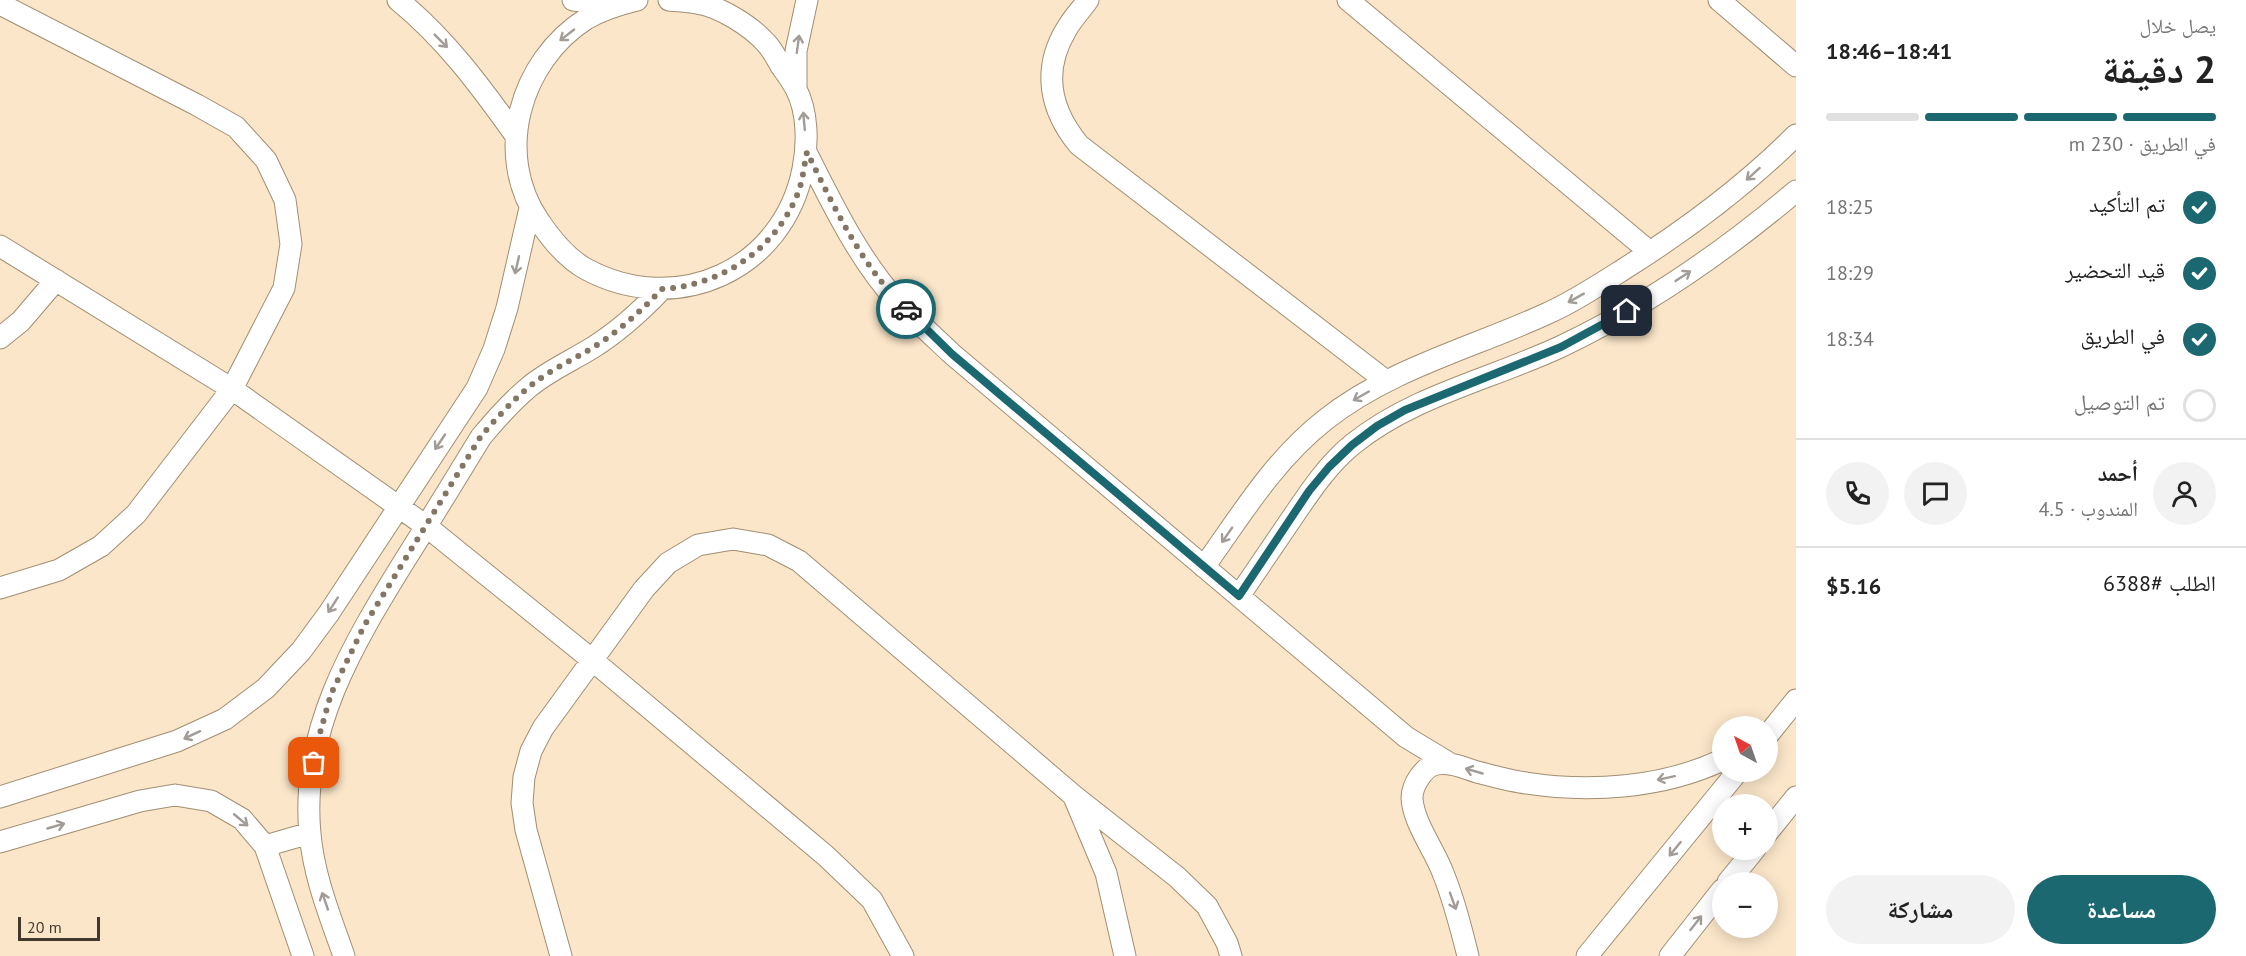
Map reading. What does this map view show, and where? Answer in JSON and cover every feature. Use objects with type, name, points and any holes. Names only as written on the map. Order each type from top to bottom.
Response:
[{"type":"street","points":[[399,0],[446,46],[483,89],[516,136]]},
{"type":"street","points":[[573,0],[628,2]]},
{"type":"street","points":[[628,2],[587,18],[559,40],[537,68],[522,101],[516,136],[516,160],[521,185],[530,208],[553,242],[584,268],[621,284],[662,289],[678,288],[717,278],[752,257],[780,227],[789,210],[798,192],[807,152],[804,112],[796,89],[766,43],[735,18],[699,3],[669,0]]},
{"type":"street","points":[[796,89],[796,51],[807,0]]},
{"type":"street","points":[[1088,0],[1067,28],[1058,45],[1053,62],[1054,98],[1059,116],[1068,131],[1079,145],[1386,381]]},
{"type":"street","points":[[1348,0],[1650,252]]},
{"type":"street","points":[[1719,0],[1796,66]]},
{"type":"street","points":[[0,4],[236,127],[266,160],[285,200],[291,244],[284,288],[232,389],[136,514],[100,546],[59,570],[0,588]]},
{"type":"street","points":[[1204,567],[1274,469],[1298,443],[1335,412],[1386,381],[1547,314],[1600,285],[1700,218],[1796,135]]},
{"type":"street","points":[[807,152],[845,227],[868,264],[895,298],[952,354],[1406,737],[1449,763],[1525,783],[1574,788],[1623,786],[1671,777],[1712,763]]},
{"type":"street","points":[[1239,596],[1309,491],[1352,445],[1377,426],[1405,410],[1561,347],[1611,321],[1706,261],[1796,191]]},
{"type":"street","points":[[0,797],[177,741],[225,719],[266,688],[301,651],[329,613],[477,387],[495,349],[530,208]]},
{"type":"street","points":[[0,246],[232,389],[426,526],[591,659],[826,856],[872,900],[903,956]]},
{"type":"street","points":[[0,339],[21,321],[56,280]]},
{"type":"street","points":[[344,956],[317,879],[310,833],[310,786],[318,740],[331,694],[364,626],[481,436],[530,387],[559,366],[617,332],[662,289]]},
{"type":"street","points":[[561,956],[526,830],[522,803],[524,777],[531,751],[543,728],[591,659],[644,589],[668,563],[698,545],[734,539],[768,545],[799,561],[1074,796],[1177,878],[1207,906],[1227,943],[1231,956]]},
{"type":"street","points":[[1778,722],[1796,700]]},
{"type":"street","points":[[1449,763],[1434,764],[1424,772],[1416,783],[1412,795],[1413,808],[1443,871],[1458,914],[1468,956]]},
{"type":"street","points":[[1587,956],[1729,782]]},
{"type":"street","points":[[0,842],[140,801],[176,795],[211,801],[242,819],[265,846],[303,956]]},
{"type":"street","points":[[1074,796],[1106,873],[1125,956]]},
{"type":"street","points":[[1778,819],[1796,797]]},
{"type":"street","points":[[265,846],[310,833]]},
{"type":"street","points":[[1736,872],[1746,860]]},
{"type":"street","points":[[1670,956],[1712,903]]},
{"type":"way so far","points":[[314,763],[331,694],[364,626],[481,436],[530,387],[559,366],[617,332],[662,289],[678,288],[717,278],[752,257],[780,227],[789,210],[798,192],[807,152],[845,227],[868,264],[906,309]]},
{"type":"route","points":[[906,309],[952,354],[1239,596],[1309,491],[1352,445],[1377,426],[1434,397],[1561,347],[1627,311]]}]
